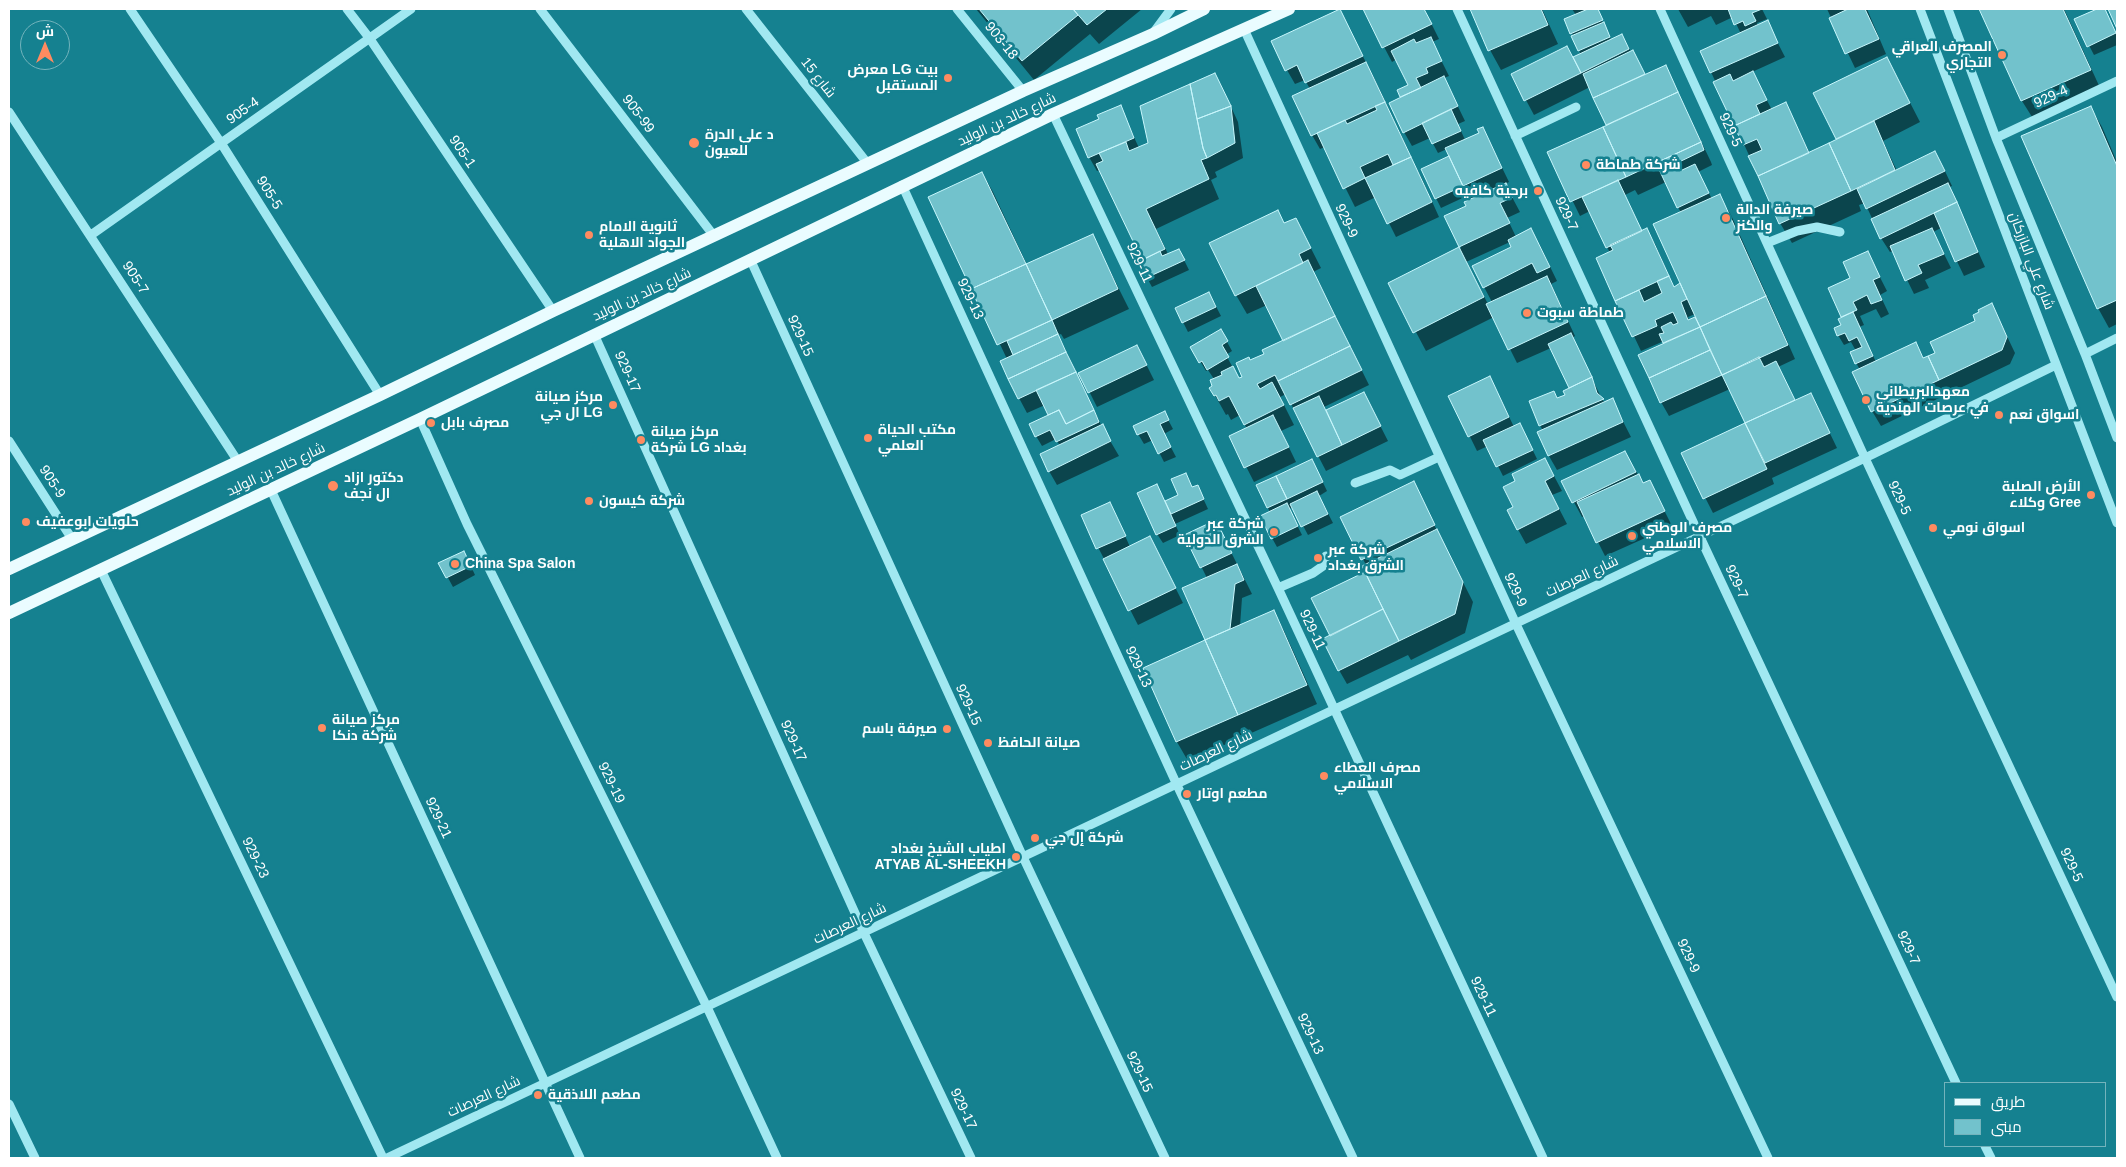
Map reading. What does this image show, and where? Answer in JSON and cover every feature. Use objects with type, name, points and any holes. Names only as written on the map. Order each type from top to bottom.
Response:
[{"type":"main road","name":"شارع خالد بن الوليد","points":[[9,569],[237,460],[380,395],[552,311],[1023,91],[1153,34],[1204,9]]},
{"type":"main road","name":"شارع خالد بن الوليد","points":[[9,613],[751,261],[902,185],[1053,114],[1289,9]]},
{"type":"street","name":"905-5","points":[[130,9],[221,143],[380,395]]},
{"type":"street","name":"905-1","points":[[347,9],[370,39],[552,311]]},
{"type":"street","name":"905-4","points":[[91,235],[411,9]]},
{"type":"street","name":"905-99","points":[[540,9],[714,236]]},
{"type":"street","name":"شارع 15","points":[[746,9],[868,164]]},
{"type":"street","name":"903-18","points":[[957,9],[1023,91]]},
{"type":"street","points":[[1153,34],[1171,9]]},
{"type":"street","name":"929-7","points":[[1457,9],[1700,537],[1956,1082]]},
{"type":"street","name":"929-5","points":[[1660,9],[1865,458],[2117,997]]},
{"type":"street","name":"شارع علي البازركان","points":[[1920,9],[2117,523]]},
{"type":"street","name":"شارع علي البازركان","points":[[1948,9],[1996,138],[2085,354],[2117,438]]},
{"type":"street","name":"929-9","points":[[1244,29],[1516,624],[1768,1158]]},
{"type":"street","name":"929-4","points":[[1996,138],[2117,81]]},
{"type":"street","points":[[1515,136],[1576,107]]},
{"type":"street","name":"905-7","points":[[9,112],[237,460]]},
{"type":"street","name":"929-11","points":[[1053,114],[1278,588],[1543,1158]]},
{"type":"street","name":"929-13","points":[[902,185],[1177,785],[1353,1158]]},
{"type":"street","points":[[1767,243],[1797,231],[1817,227],[1840,232]]},
{"type":"street","name":"929-15","points":[[751,261],[1023,857],[1165,1158]]},
{"type":"street","name":"929-17","points":[[594,334],[864,933],[971,1158]]},
{"type":"street","points":[[2085,354],[2117,338]]},
{"type":"street","name":"شارع العرصات","points":[[387,1158],[1700,537],[2056,365]]},
{"type":"street","name":"929-19","points":[[420,419],[467,524],[706,1007],[777,1158]]},
{"type":"street","name":"905-9","points":[[9,441],[72,539]]},
{"type":"street","points":[[1355,483],[1390,470],[1400,475],[1439,457]]},
{"type":"street","name":"929-21","points":[[271,490],[580,1158]]},
{"type":"street","points":[[1278,588],[1323,566],[1326,556]]},
{"type":"street","name":"929-23","points":[[101,570],[383,1158]]},
{"type":"street","points":[[9,1104],[34,1158]]},
{"type":"building","points":[[979,9],[1073,9],[1078,15],[1022,61]]},
{"type":"building","points":[[1073,9],[1107,9],[1087,25]]},
{"type":"building","points":[[1340,9],[1363,56],[1305,83],[1297,65],[1285,71],[1271,41]]},
{"type":"building","points":[[1363,9],[1424,9],[1432,24],[1382,48]]},
{"type":"building","points":[[1470,9],[1541,9],[1548,25],[1488,51]]},
{"type":"building","points":[[1588,9],[1598,9],[1603,20],[1570,34],[1564,19]]},
{"type":"building","points":[[1728,9],[1762,9],[1752,13],[1756,21],[1745,26],[1743,21],[1734,25]]},
{"type":"building","points":[[1848,9],[1865,9],[1879,39],[1845,54],[1829,18]]},
{"type":"building","points":[[1979,9],[2063,9],[2091,70],[2021,101]]},
{"type":"building","points":[[2097,9],[2105,9],[2116,33],[2087,47],[2074,19]]},
{"type":"building","points":[[2108,9],[2117,9],[2117,29]]},
{"type":"building","points":[[1768,20],[1778,43],[1710,73],[1700,51]]},
{"type":"building","points":[[1604,22],[1610,37],[1578,51],[1571,36]]},
{"type":"building","points":[[1622,34],[1629,49],[1581,73],[1573,57]]},
{"type":"building","points":[[1431,37],[1442,61],[1426,68],[1428,73],[1416,78],[1421,88],[1400,97],[1397,90],[1408,85],[1391,51],[1414,39],[1416,43]]},
{"type":"building","points":[[1567,46],[1581,73],[1524,101],[1511,74]]},
{"type":"building","points":[[1633,50],[1645,74],[1593,98],[1583,74]]},
{"type":"building","points":[[1887,57],[1910,103],[1836,139],[1813,93]]},
{"type":"building","points":[[1366,62],[1385,102],[1311,136],[1292,96]]},
{"type":"building","points":[[1666,65],[1678,92],[1606,125],[1593,98]]},
{"type":"building","points":[[1753,71],[1767,100],[1756,105],[1760,114],[1734,126],[1713,82],[1730,74],[1733,81]]},
{"type":"building","points":[[1215,73],[1231,106],[1197,119],[1190,84]]},
{"type":"building","points":[[1444,76],[1458,106],[1403,133],[1389,103]]},
{"type":"building","points":[[1190,84],[1203,148],[1207,158],[1201,160],[1209,179],[1146,209],[1165,249],[1142,260],[1096,164],[1103,161],[1099,153],[1126,142],[1129,151],[1148,143],[1140,106]]},
{"type":"building","points":[[1678,92],[1701,142],[1626,177],[1603,127]]},
{"type":"building","points":[[1385,102],[1411,157],[1393,165],[1388,154],[1360,167],[1365,178],[1343,189],[1317,133],[1345,120],[1347,124],[1377,110],[1375,106]]},
{"type":"building","points":[[1786,102],[1809,153],[1758,176],[1748,156],[1762,150],[1757,139],[1743,145],[1734,126]]},
{"type":"building","points":[[1121,105],[1134,138],[1088,158],[1076,129],[1099,119],[1097,115]]},
{"type":"building","points":[[1231,106],[1235,143],[1207,158],[1197,119]]},
{"type":"building","points":[[2091,106],[2117,166],[2117,300],[2097,309],[2021,136]]},
{"type":"building","points":[[1451,109],[1461,131],[1432,144],[1422,123]]},
{"type":"building","points":[[1874,121],[1895,170],[1851,191],[1829,143]]},
{"type":"building","points":[[1483,127],[1502,168],[1463,186],[1445,148],[1479,133],[1477,129]]},
{"type":"building","name":"شركة طماطة","points":[[1603,127],[1626,177],[1570,202],[1547,152]]},
{"type":"building","points":[[1701,142],[1704,150],[1677,163],[1680,171],[1695,164],[1709,193],[1677,208],[1656,163]]},
{"type":"building","points":[[1829,143],[1851,191],[1779,224],[1758,176]]},
{"type":"building","points":[[1935,151],[1945,171],[1866,209],[1857,189]]},
{"type":"building","points":[[1449,156],[1463,186],[1435,199],[1421,169]]},
{"type":"building","points":[[1411,157],[1432,202],[1387,224],[1365,178]]},
{"type":"building","points":[[982,172],[1026,264],[971,289],[928,197]]},
{"type":"building","points":[[1618,180],[1642,231],[1606,248],[1582,197]]},
{"type":"building","points":[[1506,183],[1513,197],[1500,203],[1510,223],[1459,247],[1444,216],[1466,206],[1464,202]]},
{"type":"building","points":[[1948,183],[1957,202],[1880,239],[1871,219]]},
{"type":"building","points":[[1720,194],[1766,296],[1700,327],[1653,224]]},
{"type":"building","points":[[1957,202],[1978,252],[1955,262],[1934,213]]},
{"type":"building","points":[[1278,210],[1284,223],[1296,218],[1311,248],[1299,254],[1303,263],[1235,296],[1209,243]]},
{"type":"building","points":[[1531,228],[1550,267],[1537,273],[1532,263],[1483,288],[1472,266],[1511,247],[1508,240]]},
{"type":"building","points":[[1647,228],[1669,276],[1615,301],[1596,258],[1613,250],[1610,245]]},
{"type":"building","points":[[1932,228],[1944,254],[1918,265],[1922,273],[1905,281],[1890,246]]},
{"type":"building","points":[[1093,234],[1118,289],[1052,320],[1026,264]]},
{"type":"building","points":[[1459,247],[1484,297],[1413,333],[1388,283]]},
{"type":"building","points":[[1179,249],[1185,260],[1146,278],[1138,262],[1160,251],[1162,256]]},
{"type":"building","points":[[1868,251],[1880,277],[1873,280],[1882,300],[1871,304],[1867,295],[1853,302],[1857,310],[1841,317],[1828,288],[1850,278],[1843,262]]},
{"type":"building","points":[[1308,260],[1335,316],[1283,341],[1256,286]]},
{"type":"building","points":[[1026,264],[1052,320],[997,345],[971,289]]},
{"type":"building","name":"طماطة سبوت","points":[[1547,276],[1568,322],[1508,350],[1486,304]]},
{"type":"building","points":[[1669,276],[1674,287],[1680,283],[1687,299],[1681,302],[1688,320],[1695,317],[1700,327],[1663,343],[1659,334],[1664,333],[1661,327],[1671,322],[1673,325],[1678,323],[1673,312],[1655,320],[1657,326],[1632,337],[1615,301],[1639,290],[1644,302],[1662,293],[1657,281]]},
{"type":"building","points":[[1209,292],[1216,307],[1182,323],[1175,308]]},
{"type":"building","points":[[1766,296],[1788,345],[1722,375],[1700,327]]},
{"type":"building","points":[[1992,303],[2007,337],[2002,350],[1939,380],[1928,356],[1935,353],[1930,342],[1975,321],[1973,315],[1979,312],[1978,310]]},
{"type":"building","points":[[1853,312],[1873,356],[1855,364],[1850,352],[1862,347],[1857,337],[1849,341],[1845,333],[1837,336],[1834,328],[1841,325],[1838,319]]},
{"type":"building","points":[[1335,316],[1350,346],[1278,381],[1275,375],[1257,384],[1260,389],[1272,382],[1284,405],[1244,425],[1229,396],[1219,401],[1209,388],[1212,386],[1210,380],[1222,375],[1221,372],[1233,366],[1239,378],[1242,377],[1236,363],[1249,357],[1250,360],[1264,354],[1262,350]]},
{"type":"building","points":[[1052,320],[1058,334],[1013,355],[1007,341]]},
{"type":"building","points":[[1700,327],[1710,350],[1649,378],[1638,355]]},
{"type":"building","points":[[1221,329],[1228,341],[1222,345],[1229,357],[1207,370],[1202,361],[1199,363],[1190,347]]},
{"type":"building","points":[[1571,333],[1592,377],[1569,388],[1548,344]]},
{"type":"building","points":[[1058,334],[1066,352],[1008,379],[1000,361]]},
{"type":"building","points":[[1916,342],[1923,358],[1928,356],[1939,380],[1871,412],[1852,372]]},
{"type":"building","points":[[1137,345],[1147,365],[1088,393],[1078,373]]},
{"type":"building","points":[[1350,346],[1362,370],[1290,405],[1278,381]]},
{"type":"building","points":[[1710,350],[1722,375],[1660,403],[1649,378]]},
{"type":"building","points":[[1066,352],[1076,372],[1018,399],[1008,379]]},
{"type":"building","points":[[1759,357],[1764,367],[1776,361],[1795,400],[1745,423],[1722,375]]},
{"type":"building","points":[[1076,372],[1094,410],[1066,424],[1059,410],[1048,415],[1036,390]]},
{"type":"building","points":[[1490,376],[1509,417],[1468,437],[1448,396]]},
{"type":"building","points":[[1592,377],[1597,393],[1604,399],[1539,426],[1529,401],[1554,391],[1557,398],[1565,395],[1563,391]]},
{"type":"building","points":[[1364,392],[1381,426],[1342,445],[1326,410]]},
{"type":"building","points":[[1811,393],[1830,433],[1765,463],[1745,423]]},
{"type":"building","points":[[1319,396],[1342,445],[1317,457],[1293,408]]},
{"type":"building","points":[[1613,398],[1623,422],[1548,456],[1537,432]]},
{"type":"building","points":[[1059,410],[1066,424],[1094,410],[1099,422],[1056,442],[1050,430],[1035,437],[1029,424]]},
{"type":"building","points":[[1165,411],[1169,420],[1160,424],[1171,447],[1158,454],[1147,431],[1137,435],[1133,426]]},
{"type":"building","points":[[1273,415],[1289,447],[1244,468],[1229,436]]},
{"type":"building","points":[[1520,423],[1533,450],[1496,467],[1483,440]]},
{"type":"building","points":[[1745,423],[1767,469],[1703,499],[1681,453]]},
{"type":"building","points":[[1103,424],[1111,441],[1048,472],[1040,454]]},
{"type":"building","points":[[1625,451],[1636,472],[1572,503],[1561,481]]},
{"type":"building","points":[[1545,458],[1554,476],[1545,481],[1559,509],[1517,530],[1507,510],[1513,507],[1503,487],[1515,481],[1512,474]]},
{"type":"building","points":[[1312,459],[1323,482],[1287,499],[1276,476]]},
{"type":"building","points":[[1186,473],[1192,487],[1198,485],[1204,499],[1171,514],[1165,501],[1178,495],[1171,479]]},
{"type":"building","points":[[1639,474],[1643,483],[1650,480],[1665,511],[1596,543],[1577,502]]},
{"type":"building","points":[[1276,476],[1287,499],[1267,508],[1256,485]]},
{"type":"building","points":[[1414,481],[1435,525],[1361,560],[1340,517]]},
{"type":"building","points":[[1157,484],[1176,526],[1156,535],[1137,493]]},
{"type":"building","points":[[1317,491],[1328,514],[1301,527],[1290,504]]},
{"type":"building","points":[[1110,502],[1126,536],[1096,549],[1081,515]]},
{"type":"building","points":[[1287,503],[1298,526],[1271,539],[1260,516]]},
{"type":"building","points":[[1216,520],[1232,553],[1200,568],[1184,535]]},
{"type":"building","points":[[1437,529],[1463,582],[1455,614],[1399,641],[1362,566]]},
{"type":"building","points":[[1150,536],[1176,588],[1128,611],[1103,559]]},
{"type":"building","name":"China Spa Salon","points":[[464,551],[471,566],[446,578],[438,563]]},
{"type":"building","points":[[1237,564],[1244,580],[1235,584],[1230,629],[1205,640],[1182,588]]},
{"type":"building","points":[[1365,572],[1383,609],[1330,636],[1311,598]]},
{"type":"building","points":[[1383,609],[1399,641],[1338,671],[1322,639]]},
{"type":"building","points":[[1274,610],[1307,685],[1238,715],[1205,640]]},
{"type":"building","points":[[1205,640],[1238,715],[1176,742],[1143,668]]},
{"type":"place","name":"المصرف العراقي التجاري","points":[[2002,55]]},
{"type":"place","name":"معرض LG بيت المستقبل","points":[[948,78]]},
{"type":"place","name":"د علي الدرة للعيون","points":[[694,143]]},
{"type":"place","name":"شركة طماطة","points":[[1586,165]]},
{"type":"place","name":"برحية كافيه","points":[[1538,191]]},
{"type":"place","name":"صيرفة الدالة والكنز","points":[[1726,218]]},
{"type":"place","name":"ثانوية الامام الجواد الاهلية","points":[[589,235]]},
{"type":"place","name":"طماطة سبوت","points":[[1527,313]]},
{"type":"place","name":"معهدالبريطاني في عرصات الهندية","points":[[1866,400]]},
{"type":"place","name":"مركز صيانة ال جي LG","points":[[613,405]]},
{"type":"place","name":"اسواق نعم","points":[[1999,415]]},
{"type":"place","name":"مصرف بابل","points":[[431,423]]},
{"type":"place","name":"مكتب الحياة العلمي","points":[[868,438]]},
{"type":"place","name":"مركز صيانة شركة LG بغداد","points":[[641,440]]},
{"type":"place","name":"دكتور ازاد ال نجف","points":[[333,486]]},
{"type":"place","name":"الأرض الصلبة وكلاء Gree","points":[[2091,495]]},
{"type":"place","name":"شركة كيسون","points":[[589,501]]},
{"type":"place","name":"حلويات ابوعفيف","points":[[26,522]]},
{"type":"place","name":"اسواق نومي","points":[[1933,528]]},
{"type":"place","name":"شركة عبر الشرق الدولية","points":[[1274,532]]},
{"type":"place","name":"مصرف الوطني الاسلامي","points":[[1632,536]]},
{"type":"place","name":"شركة عبر الشرق بغداد","points":[[1318,558]]},
{"type":"place","name":"China Spa Salon","points":[[455,564]]},
{"type":"place","name":"مركز صيانة شركة دنكا","points":[[322,728]]},
{"type":"place","name":"صيرفة باسم","points":[[947,729]]},
{"type":"place","name":"صيانة الحافظ","points":[[988,743]]},
{"type":"place","name":"مصرف العطاء الاسلامي","points":[[1324,776]]},
{"type":"place","name":"مطعم اوتار","points":[[1187,794]]},
{"type":"place","name":"شركة إل جي","points":[[1035,838]]},
{"type":"place","name":"اطياب الشيخ بغداد ATYAB AL-SHEEKH","points":[[1016,857]]},
{"type":"place","name":"مطعم اللاذقية","points":[[538,1095]]}]
